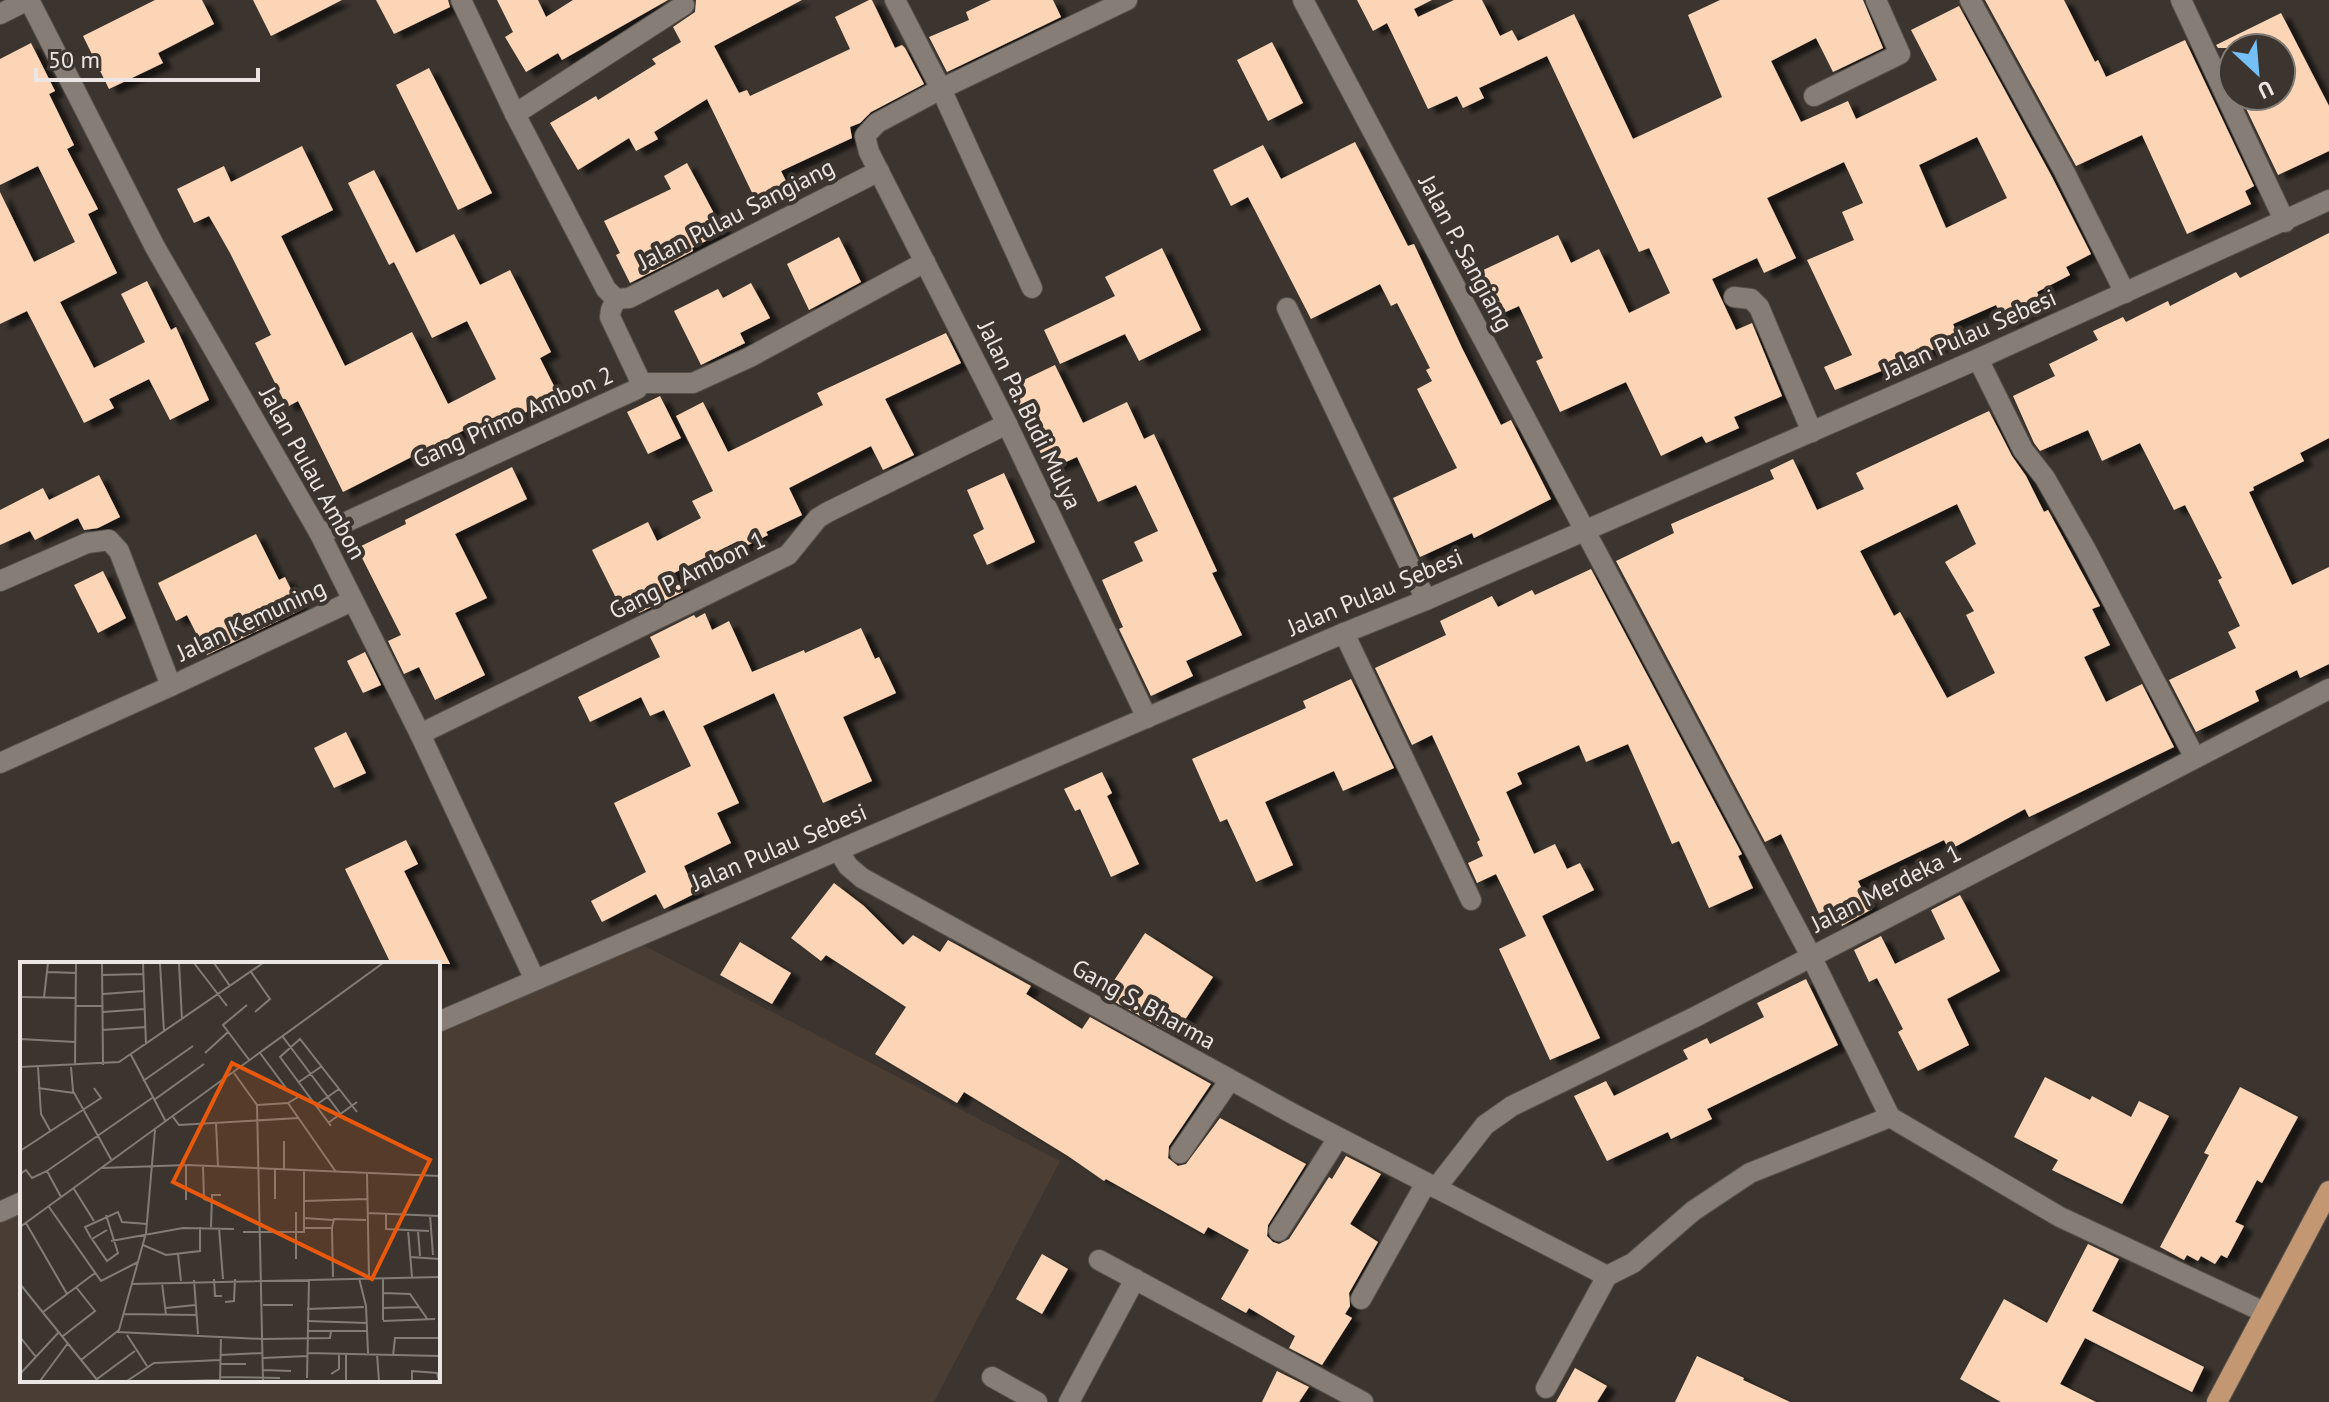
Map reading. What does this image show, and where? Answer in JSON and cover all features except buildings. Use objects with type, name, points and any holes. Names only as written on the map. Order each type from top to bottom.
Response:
[{"type":"main road","points":[[2217,1402],[2329,1191]]},
{"type":"street","points":[[0,14],[28,0]]},
{"type":"street","name":"Jalan Pulau Ambon","points":[[28,0],[155,247],[320,534],[420,734],[535,980]]},
{"type":"street","points":[[461,0],[515,114],[606,289],[616,299]]},
{"type":"street","points":[[895,0],[941,89],[1032,288]]},
{"type":"street","points":[[941,89],[1127,0]]},
{"type":"street","name":"Jalan P. Sangiang","points":[[1303,0],[1443,268],[1585,529]]},
{"type":"street","points":[[1814,96],[1900,54],[1876,0]]},
{"type":"street","points":[[1970,0],[2064,171],[2125,293]]},
{"type":"street","points":[[2181,0],[2285,222]]},
{"type":"street","points":[[515,114],[684,5]]},
{"type":"street","name":"Jalan Pa. Budi Mulya","points":[[941,89],[877,123],[865,136],[869,152],[1007,424],[1147,718]]},
{"type":"street","name":"Jalan Pulau Sangiang","points":[[616,299],[629,298],[879,171]]},
{"type":"street","name":"Jalan Pulau Sebesi","points":[[440,1021],[1426,600],[1978,359],[2329,200]]},
{"type":"street","points":[[640,383],[693,383],[750,357],[925,262]]},
{"type":"street","points":[[1734,297],[1751,299],[1759,307],[1812,432]]},
{"type":"street","name":"Gang Primo Ambon 2","points":[[320,534],[637,389],[640,383],[610,317],[616,299]]},
{"type":"street","points":[[1287,308],[1426,600]]},
{"type":"street","points":[[1978,359],[2023,450],[2045,478],[2086,550],[2195,758]]},
{"type":"street","name":"Gang P. Ambon 1","points":[[420,734],[788,555],[818,518],[1007,424]]},
{"type":"street","name":"Jalan Merdeka 1","points":[[1585,529],[1811,956],[2329,689]]},
{"type":"street","name":"Jalan Kemuning","points":[[0,581],[87,543],[109,540],[119,551],[171,686]]},
{"type":"street","name":"Jalan Kemuning","points":[[0,763],[352,601]]},
{"type":"street","points":[[1344,633],[1471,900]]},
{"type":"street","name":"Gang S. Bharma","points":[[838,850],[848,866],[862,878],[1338,1138],[1607,1276]]},
{"type":"street","points":[[1361,1299],[1431,1186],[1475,1136],[1499,1115],[1811,956],[1890,1117],[2060,1217],[2264,1312]]},
{"type":"street","points":[[1180,1153],[1230,1080]]},
{"type":"street","points":[[1546,1388],[1607,1276],[1633,1263],[1693,1211],[1750,1173],[1890,1117]]},
{"type":"street","points":[[1279,1231],[1338,1138]]},
{"type":"street","points":[[0,1212],[20,1203]]},
{"type":"street","points":[[1099,1260],[1330,1394],[1363,1402]]},
{"type":"street","points":[[1069,1402],[1135,1279]]},
{"type":"street","points":[[992,1377],[1037,1402]]},
{"type":"shaded area","points":[[641,944],[1060,1161],[934,1402],[0,1402],[0,1223],[20,1214],[20,1382],[440,1382],[440,1031]]}]
